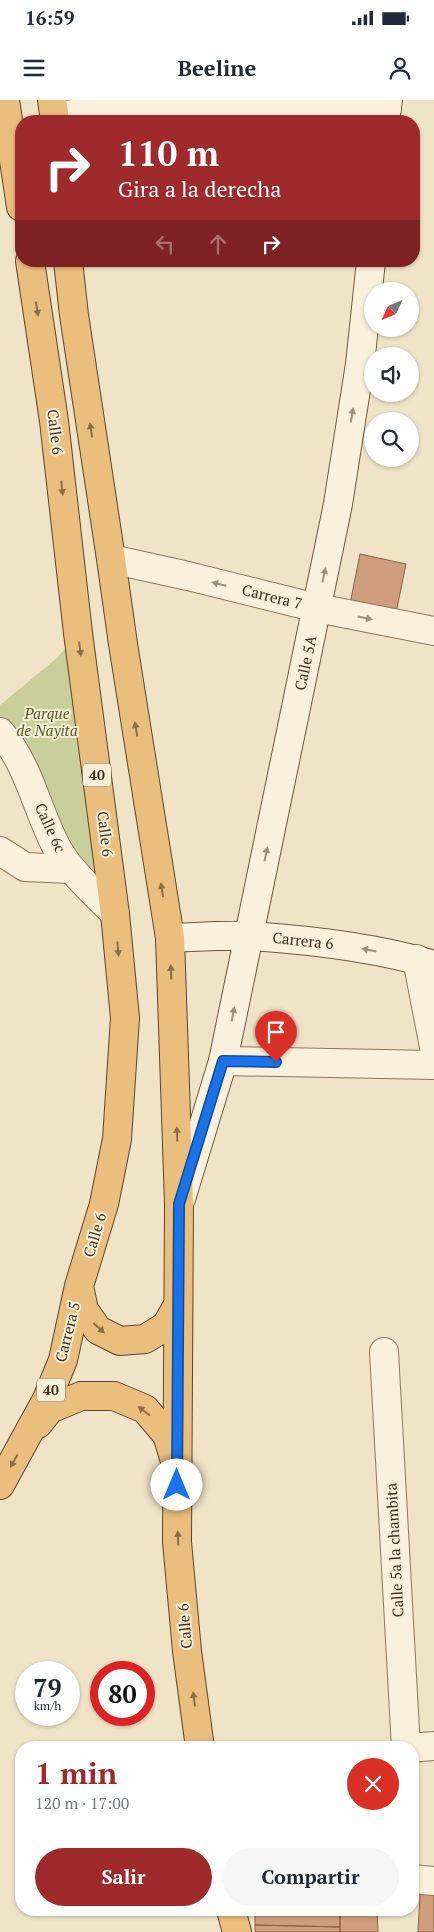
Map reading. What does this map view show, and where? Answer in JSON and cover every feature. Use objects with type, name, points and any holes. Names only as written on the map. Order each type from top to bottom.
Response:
[{"type":"highway","points":[[5,100],[15,167]]},
{"type":"highway","name":"Calle 6","points":[[31,267],[54,421],[78,633],[115,914],[125,1018],[117,1139],[104,1204],[79,1286]]},
{"type":"highway","name":"Calle 6","points":[[69,267],[74,315],[112,559],[122,644],[170,938],[179,1204],[178,1542],[187,1651],[199,1741]]},
{"type":"highway","points":[[79,1286],[84,1310],[98,1330],[120,1341],[145,1339],[159,1331],[166,1326],[178,1305]]},
{"type":"highway","name":"Carrera 5","points":[[0,1485],[47,1399],[63,1360],[79,1286]]},
{"type":"highway","points":[[28,1434],[50,1409],[81,1396],[114,1396],[145,1410],[167,1435],[177,1466]]},
{"type":"highway","points":[[233,1916],[236,1932]]},
{"type":"street","points":[[54,112],[172,104],[288,102],[387,110]]},
{"type":"street","name":"Calle 5A","points":[[223,1061],[338,504],[360,364],[370,267]]},
{"type":"street","name":"Carrera 7","points":[[112,559],[317,608],[434,631]]},
{"type":"street","name":"Calle 6c","points":[[0,732],[23,764],[57,848],[71,869],[115,914]]},
{"type":"street","points":[[0,852],[25,866],[71,869]]},
{"type":"street","name":"Carrera 6","points":[[170,938],[249,936],[353,946],[425,962]]},
{"type":"street","points":[[425,962],[434,1047]]},
{"type":"street","points":[[223,1061],[434,1064]]},
{"type":"street","name":"Calle 6","points":[[179,1204],[223,1061]]},
{"type":"street","name":"Calle 5a la chambita","points":[[384,1352],[408,1741]]},
{"type":"street","points":[[419,1747],[434,1746]]},
{"type":"street","points":[[419,1880],[434,1882]]},
{"type":"green space","name":"Parque de Nayita","points":[[78,633],[115,914],[71,869],[0,732],[0,705],[57,658]]},
{"type":"building","points":[[360,554],[406,564],[395,618],[349,609]]},
{"type":"building","points":[[420,1894],[434,1894],[434,1932],[418,1932]]},
{"type":"building","points":[[255,1916],[340,1916],[340,1927],[255,1925]]},
{"type":"building","points":[[340,1916],[377,1916],[378,1932],[340,1932]]},
{"type":"building","points":[[255,1925],[340,1927],[340,1932],[255,1932]]},
{"type":"route","points":[[177,1485],[179,1204],[223,1061],[276,1062]]}]
